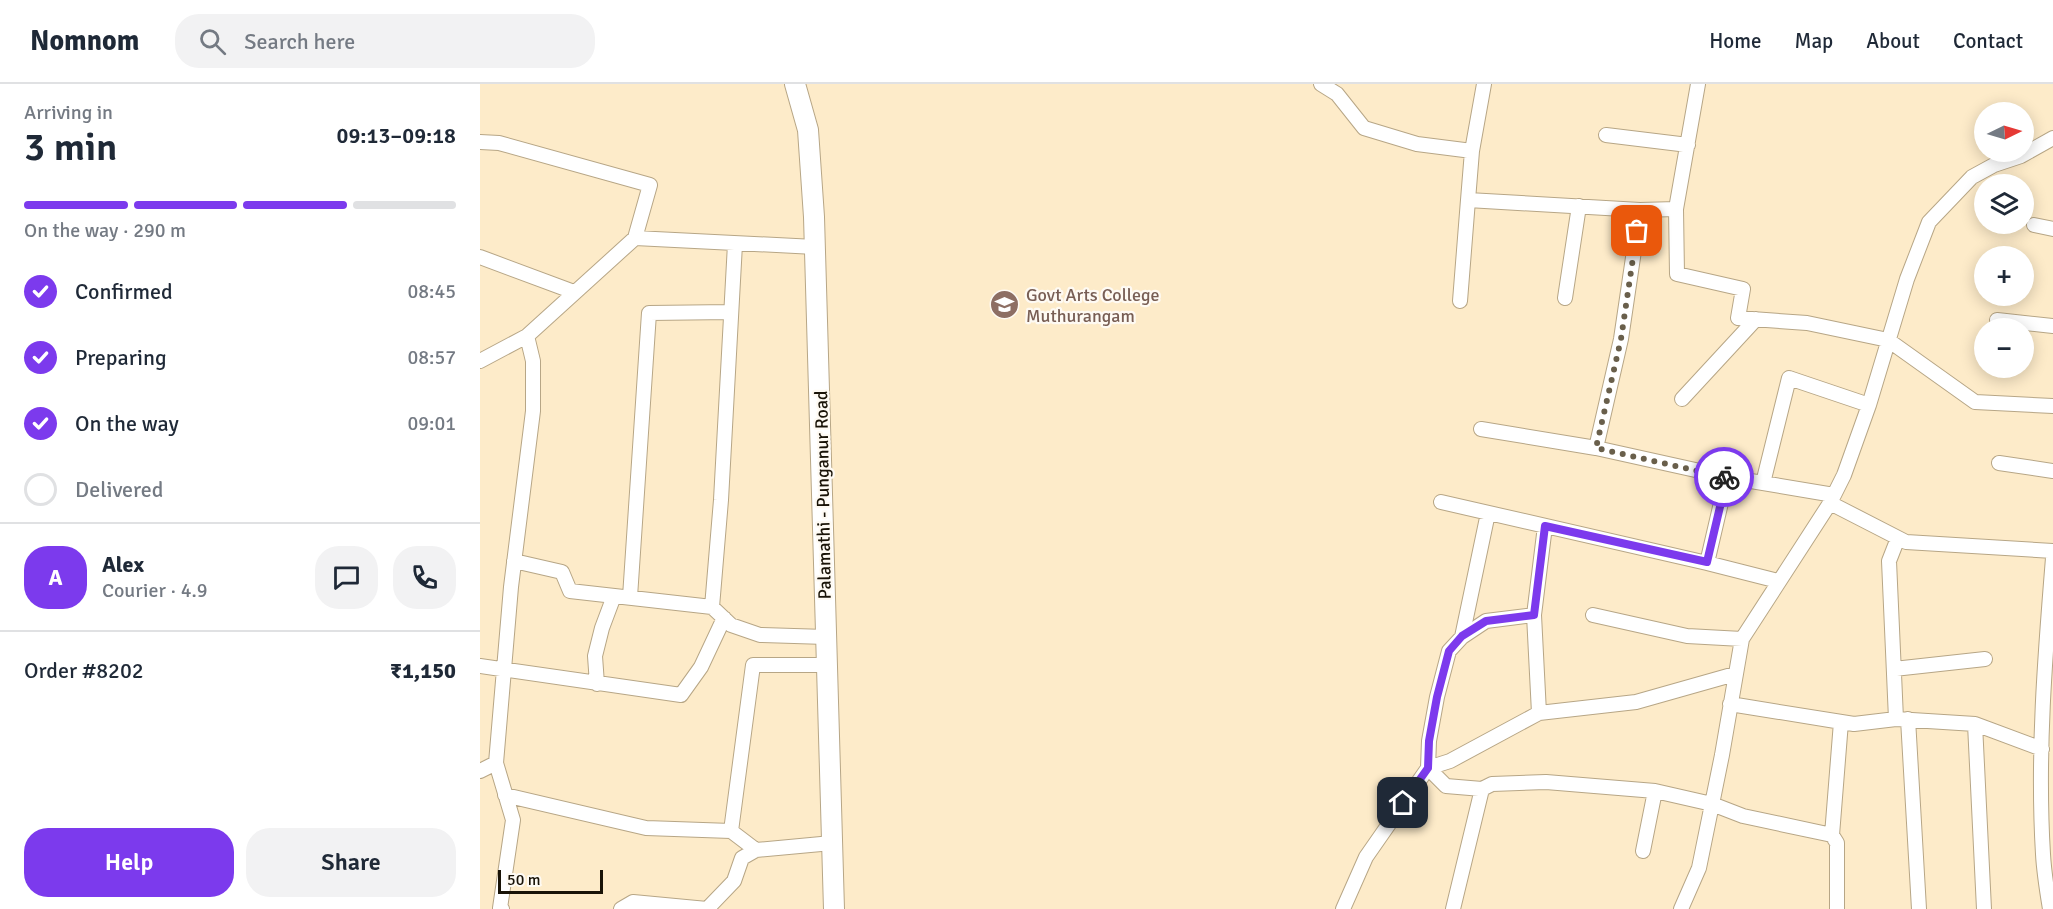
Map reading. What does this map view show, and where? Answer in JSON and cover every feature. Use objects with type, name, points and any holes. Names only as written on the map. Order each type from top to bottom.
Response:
[{"type":"street","name":"Palamathi - Punganur Road","points":[[795,84],[808,130],[815,247],[834,909]]},
{"type":"street","points":[[1321,84],[1337,94],[1364,128],[1417,144],[1472,151]]},
{"type":"street","points":[[1460,301],[1472,151],[1484,84]]},
{"type":"street","points":[[1698,84],[1676,209],[1677,274],[1743,289],[1738,318],[1807,323],[1888,340],[1975,402],[2053,406]]},
{"type":"street","points":[[1606,135],[1688,146]]},
{"type":"street","points":[[1681,909],[1699,868],[1742,639],[1832,499],[1844,476],[1869,405],[1907,279],[1929,222],[1972,177],[1994,165],[2021,156],[2053,138]]},
{"type":"street","points":[[480,142],[499,143],[650,184],[635,238],[527,336],[482,359]]},
{"type":"street","points":[[1468,200],[1640,210],[1676,209]]},
{"type":"street","points":[[1565,298],[1580,206]]},
{"type":"street","points":[[1596,448],[1621,339],[1640,210]]},
{"type":"street","points":[[2034,225],[2053,229]]},
{"type":"street","points":[[635,238],[815,247]]},
{"type":"street","points":[[712,607],[721,500],[735,244]]},
{"type":"street","points":[[480,257],[574,292]]},
{"type":"street","points":[[630,597],[649,313],[731,312]]},
{"type":"street","points":[[1682,399],[1756,319]]},
{"type":"street","points":[[2034,324],[2053,326]]},
{"type":"street","points":[[502,909],[513,820],[496,763],[514,561],[533,411],[533,361],[527,336]]},
{"type":"street","points":[[1763,483],[1789,378],[1869,405]]},
{"type":"street","points":[[1481,429],[1596,448],[1832,499],[1906,542],[2053,551]]},
{"type":"street","points":[[1999,463],[2053,471]]},
{"type":"street","points":[[1707,562],[1727,477]]},
{"type":"street","points":[[1441,502],[1707,562],[1778,581]]},
{"type":"street","points":[[1462,636],[1488,513]]},
{"type":"street","points":[[1539,713],[1534,615],[1545,526]]},
{"type":"street","points":[[1898,538],[1889,561],[1894,669],[1902,719],[1919,909]]},
{"type":"street","points":[[2050,909],[2043,855],[2042,749],[2053,558]]},
{"type":"street","points":[[514,561],[562,572],[570,591],[712,607],[732,625],[760,635],[826,637]]},
{"type":"street","points":[[597,684],[596,656],[602,628],[614,596]]},
{"type":"street","points":[[1343,909],[1366,857],[1428,768],[1429,741],[1449,651],[1462,636],[1486,621],[1534,615]]},
{"type":"street","points":[[1593,615],[1687,636],[1742,639]]},
{"type":"street","points":[[480,666],[681,695],[701,667],[724,618]]},
{"type":"street","points":[[1894,669],[1985,659]]},
{"type":"street","points":[[731,831],[753,665],[827,665]]},
{"type":"street","points":[[1428,768],[1450,761],[1539,713],[1636,702],[1735,674]]},
{"type":"street","points":[[1730,704],[1854,724],[1902,719],[1975,724],[2042,749]]},
{"type":"street","points":[[1837,909],[1837,843],[1832,835],[1841,722]]},
{"type":"street","points":[[1975,724],[1984,909]]},
{"type":"street","points":[[480,771],[496,763]]},
{"type":"street","points":[[1428,768],[1446,786],[1482,789],[1492,784],[1546,782],[1655,791],[1712,804],[1743,816],[1832,835]]},
{"type":"street","points":[[1453,909],[1482,789]]},
{"type":"street","points":[[1643,851],[1655,791]]},
{"type":"street","points":[[506,795],[646,828],[731,831],[756,850]]},
{"type":"street","points":[[621,909],[633,902],[708,909],[734,881],[742,858],[756,850],[832,843]]},
{"type":"way so far","points":[[1637,231],[1621,339],[1596,448],[1724,477]]},
{"type":"place","name":"Govt Arts College Muthurangam","points":[[1005,305]]},
{"type":"route","points":[[1403,803],[1428,768],[1429,741],[1449,651],[1462,636],[1486,621],[1534,615],[1545,526],[1707,562],[1727,477],[1724,477]]}]
